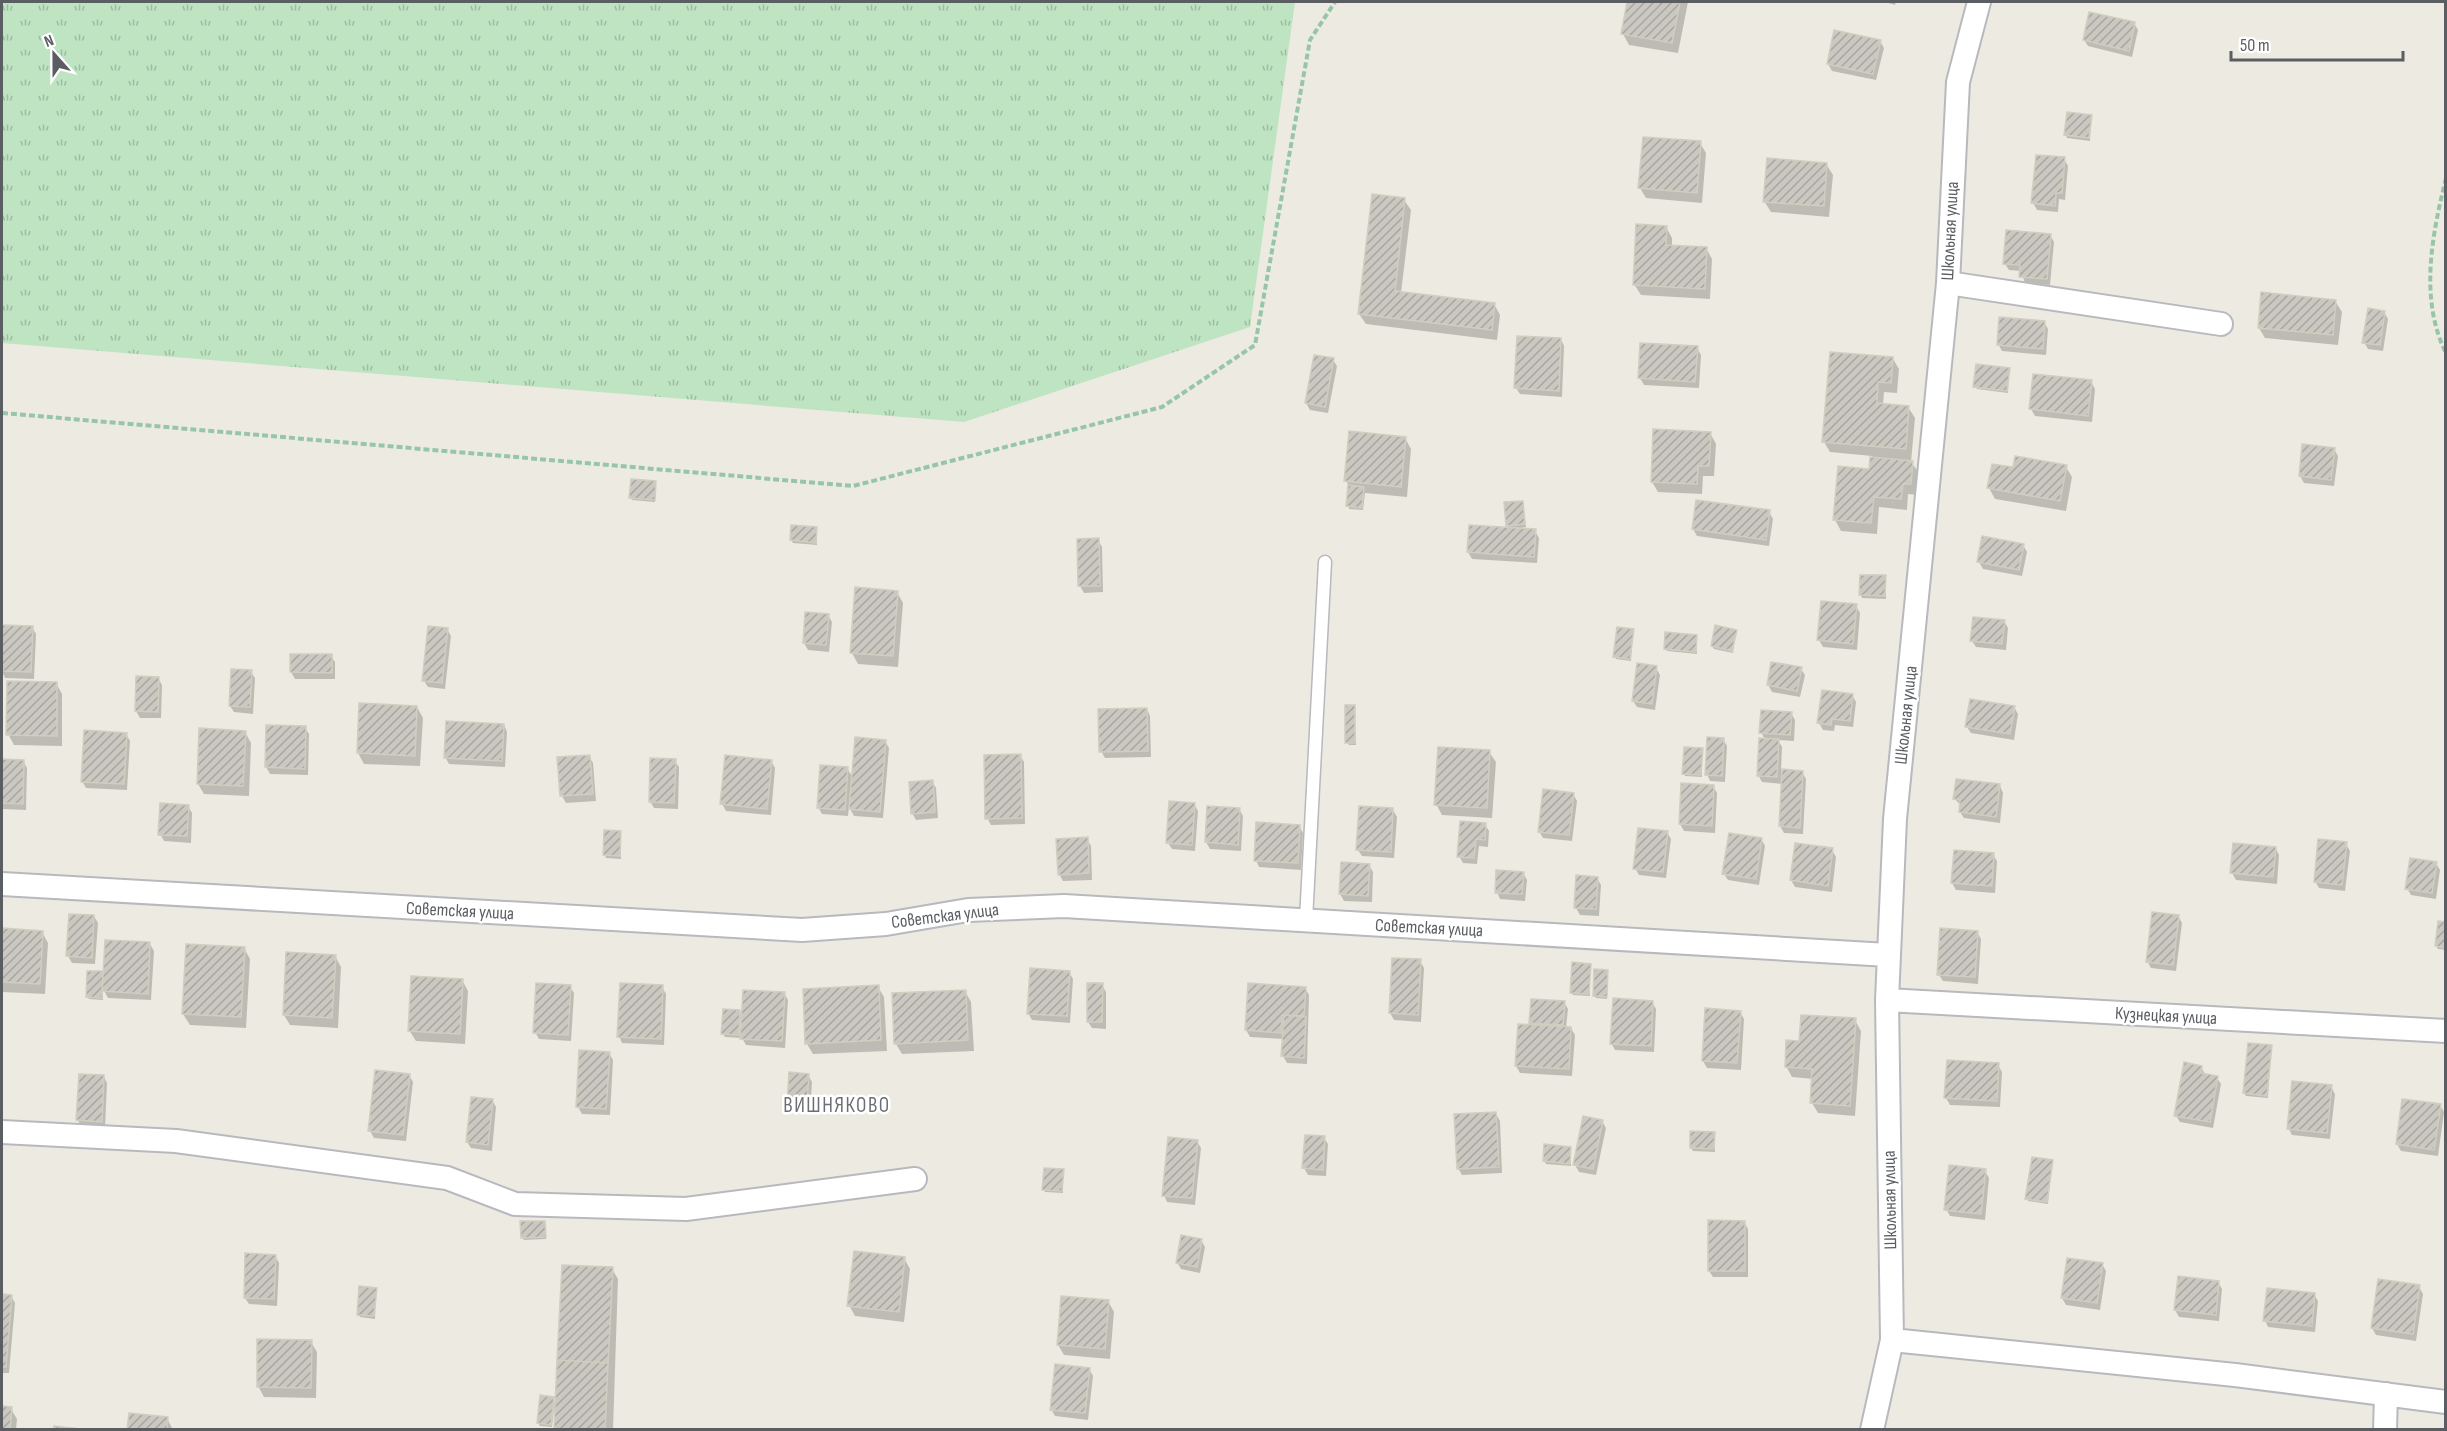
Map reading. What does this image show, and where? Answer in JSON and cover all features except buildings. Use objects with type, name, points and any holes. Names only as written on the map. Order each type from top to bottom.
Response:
[{"type":"street","name":"Школьная улица","points":[[1872,1430],[1892,1340],[1887,1000],[1895,819],[1948,283],[1958,82],[1979,2]]},
{"type":"street","points":[[1948,283],[2221,324]]},
{"type":"street","name":"Советская улица","points":[[2,884],[802,930],[886,924],[968,910],[1064,906],[1888,955]]},
{"type":"street","name":"Кузнецкая улица","points":[[1887,1000],[2445,1031]]},
{"type":"street","points":[[2,1132],[176,1142],[447,1178],[515,1204],[686,1209],[915,1179]]},
{"type":"street","points":[[1892,1340],[2235,1375],[2445,1402]]},
{"type":"street","points":[[2385,1430],[2386,1394]]},
{"type":"lane","points":[[1306,920],[1325,562]]},
{"type":"path","points":[[2,413],[854,486],[1162,407],[1255,345],[1310,40],[1335,2]]},
{"type":"path","points":[[2445,178],[2436,220],[2429,291],[2438,337],[2445,353]]},
{"type":"green space","points":[[2,2],[1295,2],[1250,327],[964,422],[2,343]]},
{"type":"district","name":"ВИШНЯКОВО","points":[[837,1105]]}]
